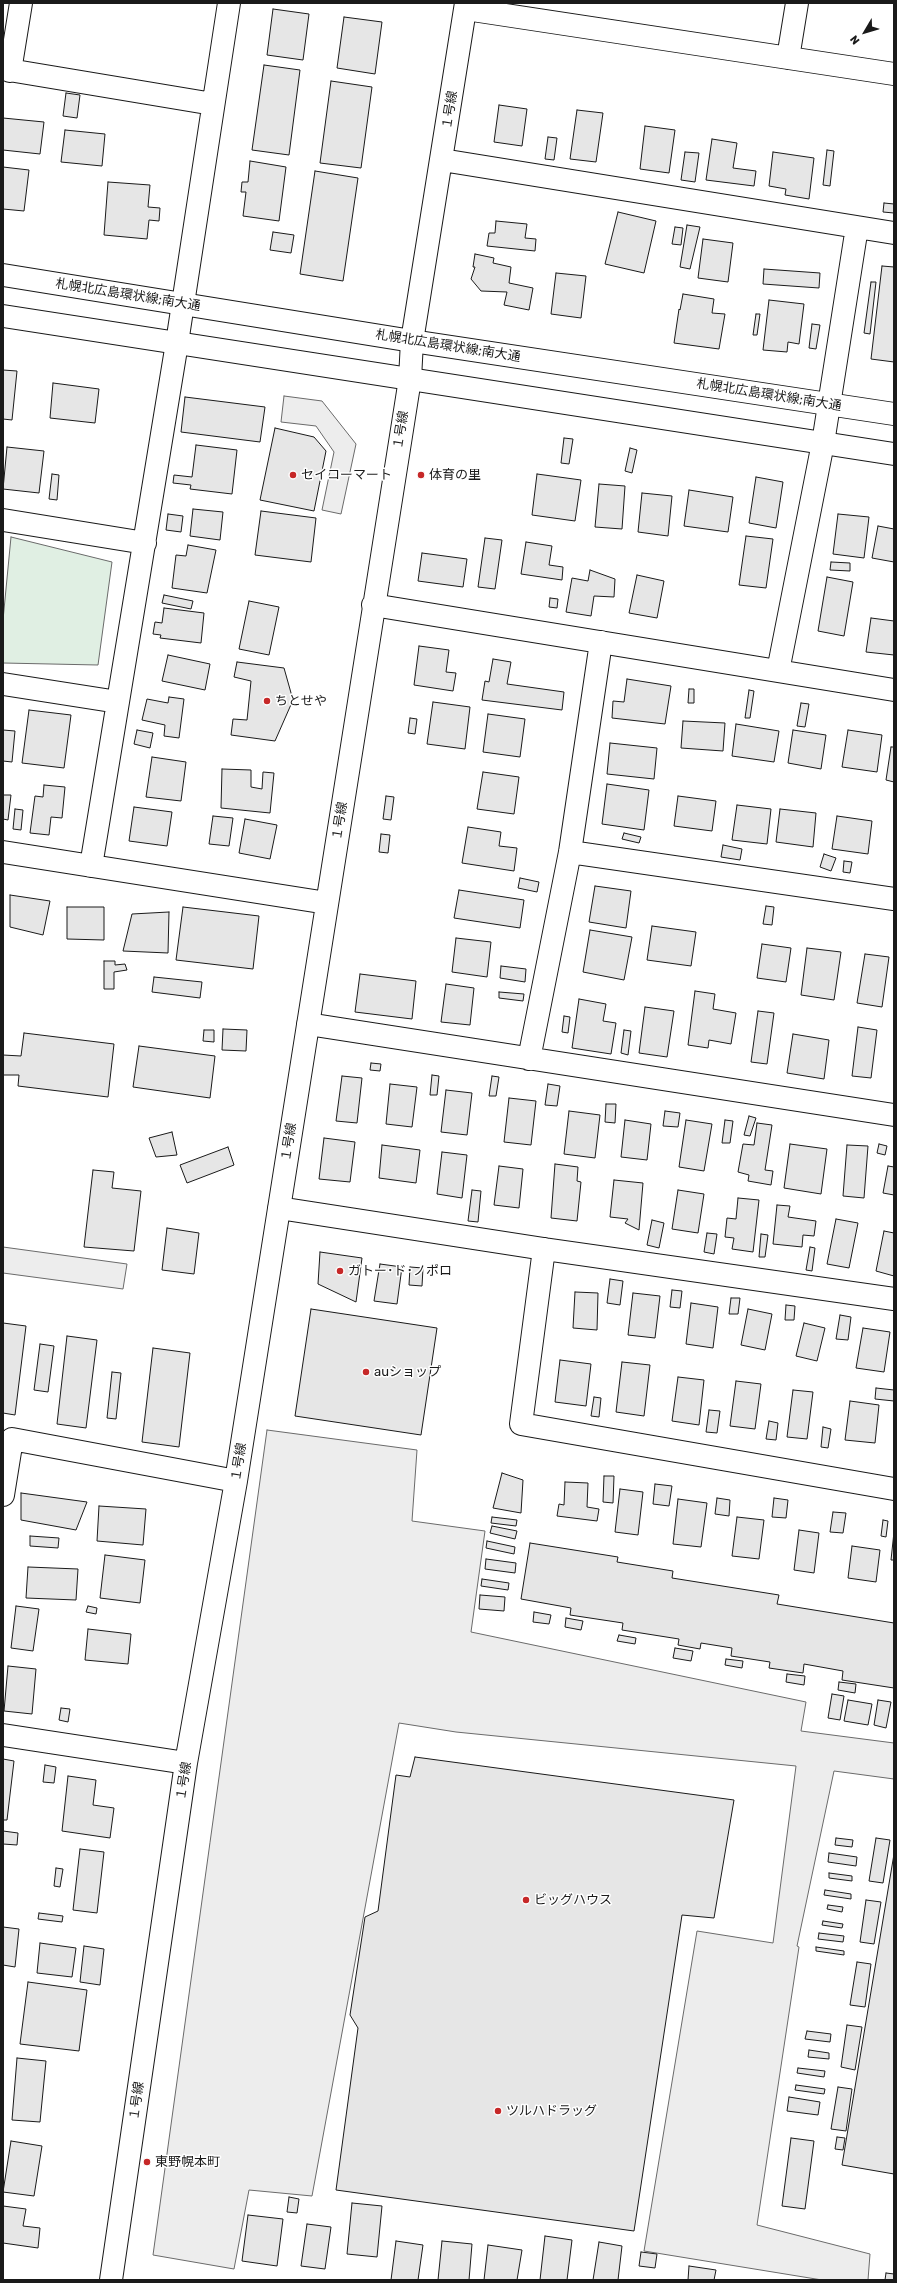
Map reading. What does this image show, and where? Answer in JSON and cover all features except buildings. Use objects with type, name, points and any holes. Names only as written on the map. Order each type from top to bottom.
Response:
[{"type":"street","points":[[21,3],[6,70],[213,104]]},
{"type":"street","points":[[91,866],[177,343],[229,3]]},
{"type":"street","points":[[788,58],[797,3]]},
{"type":"street","points":[[466,6],[894,74]]},
{"type":"street","name":"１号線","points":[[111,2280],[186,1762],[236,1481],[373,605],[410,379],[412,341],[466,6]]},
{"type":"street","points":[[442,160],[894,232]]},
{"type":"street","points":[[778,671],[823,443],[857,227]]},
{"type":"street","name":"札幌北広島環状線;南大通","points":[[3,275],[412,341],[894,414]]},
{"type":"street","points":[[3,316],[894,454]]},
{"type":"street","points":[[3,520],[145,543]]},
{"type":"street","points":[[373,605],[894,690]]},
{"type":"street","points":[[529,1058],[570,852],[600,642]]},
{"type":"street","points":[[3,684],[118,702]]},
{"type":"street","points":[[3,852],[327,903]]},
{"type":"street","points":[[570,852],[894,899]]},
{"type":"street","points":[[308,1024],[894,1115]]},
{"type":"street","points":[[279,1208],[544,1249],[894,1299]]},
{"type":"street","points":[[544,1249],[521,1424],[894,1489]]},
{"type":"street","points":[[3,1495],[12,1439],[236,1481]]},
{"type":"street","points":[[3,1735],[186,1762]]},
{"type":"green space","points":[[11,537],[112,562],[98,665],[3,663],[3,620]]},
{"type":"shaded area","points":[[284,396],[322,401],[356,444],[341,514],[322,510],[334,452],[316,426],[281,422]]},
{"type":"shaded area","points":[[3,1247],[127,1264],[123,1289],[3,1273]]},
{"type":"shaded area","points":[[267,1430],[417,1450],[412,1521],[485,1531],[471,1632],[806,1702],[801,1731],[894,1743],[894,1779],[834,1771],[797,1946],[799,1947],[757,2225],[870,2254],[868,2280],[822,2280],[644,2251],[697,1931],[773,1943],[796,1766],[456,1732],[399,1723],[312,2196],[249,2190],[234,2269],[153,2255]]},
{"type":"place","name":"セイコーマート","points":[[293,475]]},
{"type":"place","name":"体育の里","points":[[421,475]]},
{"type":"place","name":"ちとせや","points":[[267,701]]},
{"type":"place","name":"ガトー･ド･ノポロ","points":[[340,1271]]},
{"type":"place","name":"auショップ","points":[[366,1372]]},
{"type":"place","name":"ビッグハウス","points":[[526,1900]]},
{"type":"place","name":"ツルハドラッグ","points":[[498,2111]]},
{"type":"place","name":"東野幌本町","points":[[147,2162]]}]
